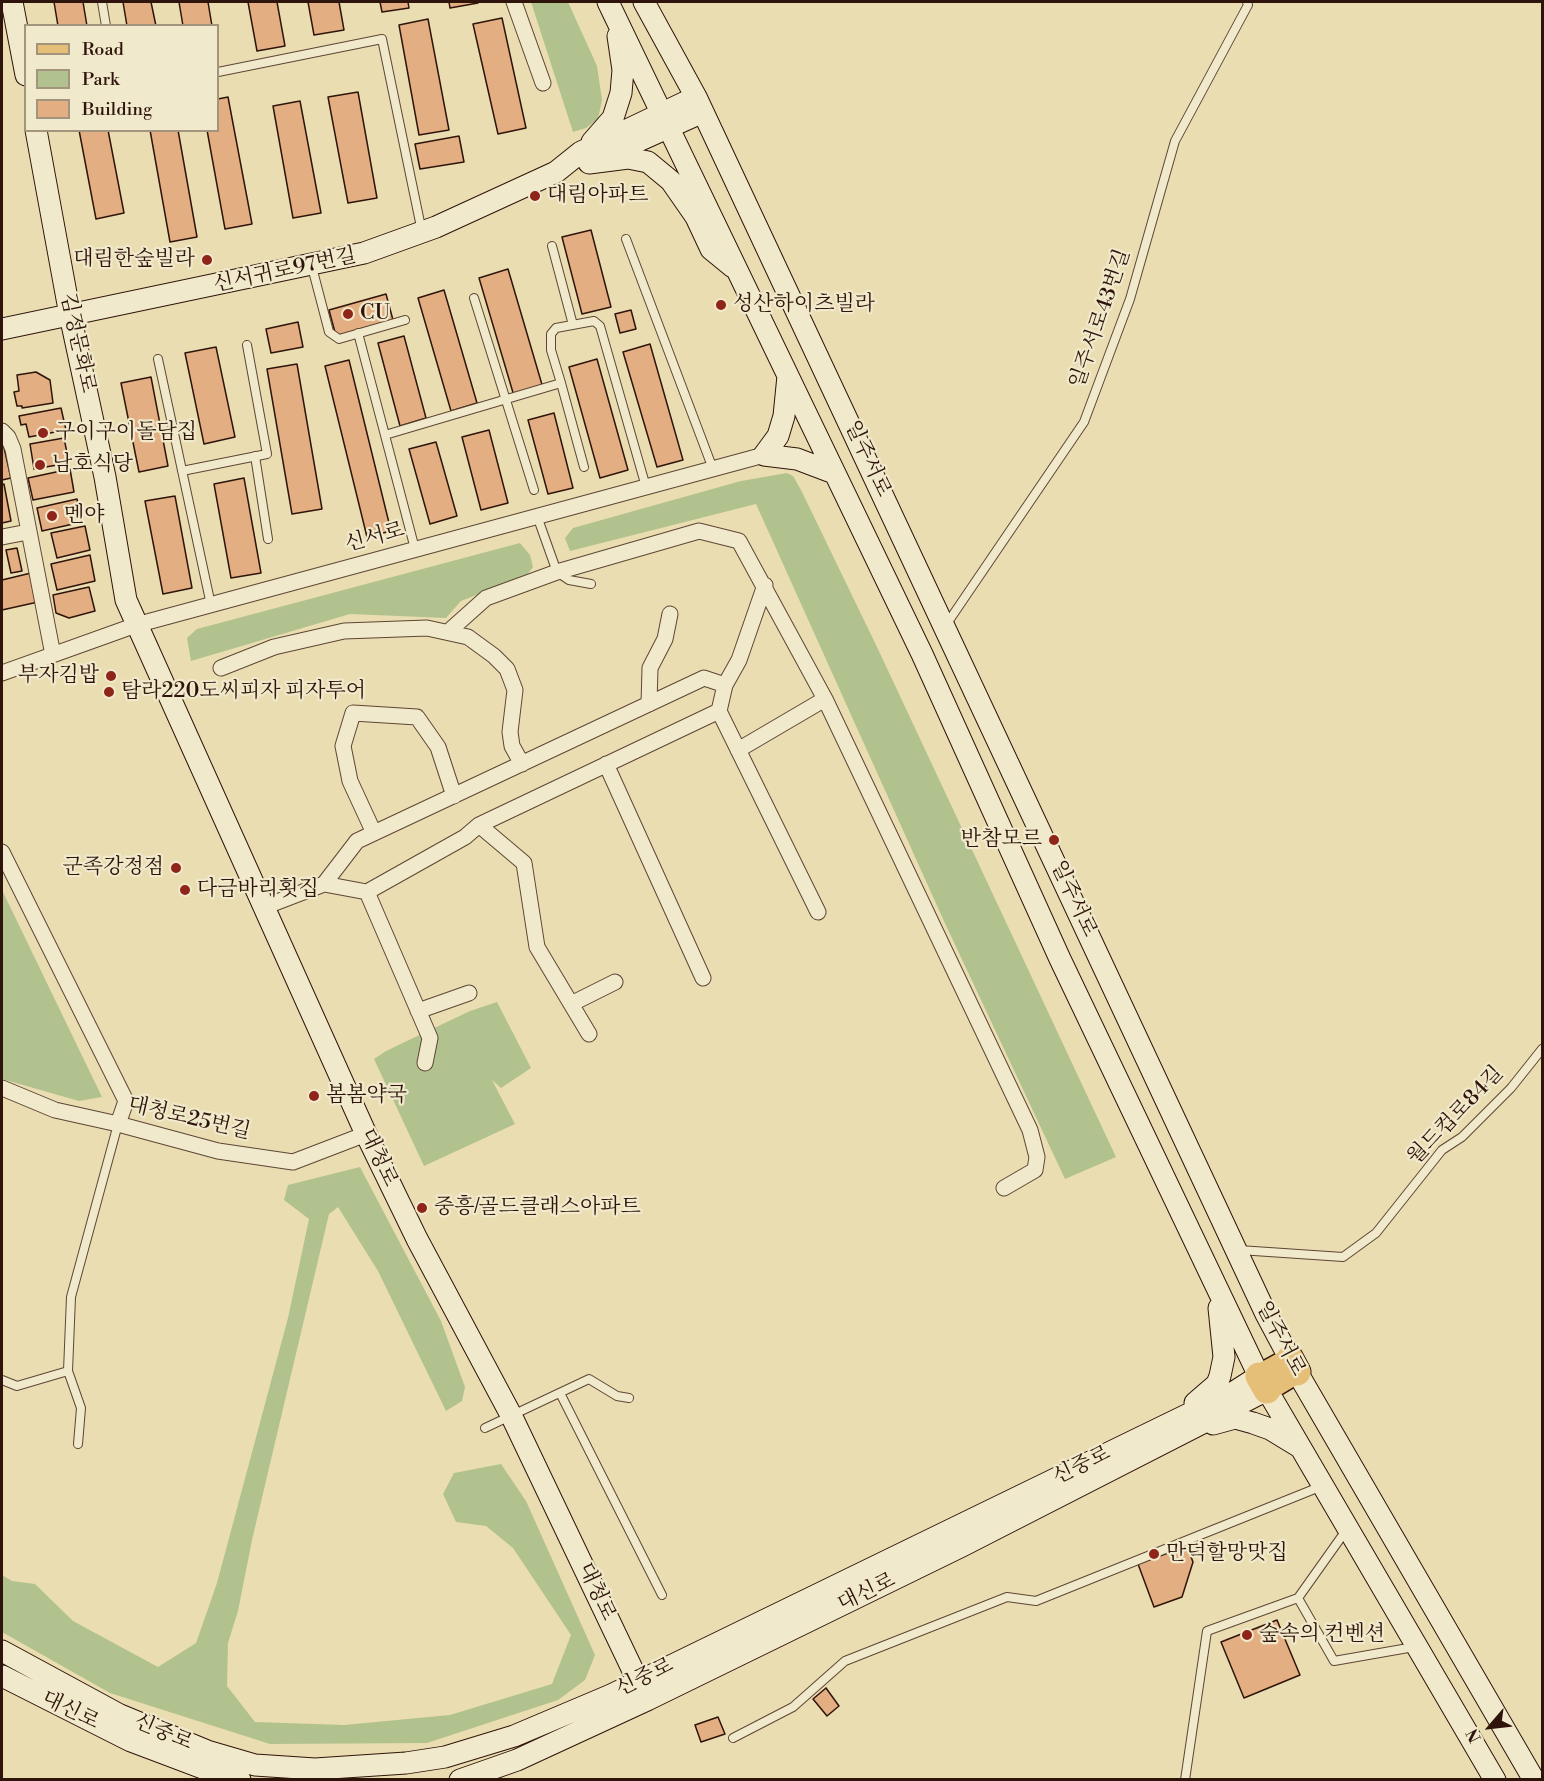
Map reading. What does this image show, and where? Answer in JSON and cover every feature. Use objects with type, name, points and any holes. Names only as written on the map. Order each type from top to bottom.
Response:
[{"type":"main road","points":[[12,2],[24,65]]},
{"type":"main road","points":[[585,158],[613,118],[621,93],[623,70],[619,38],[607,2]]},
{"type":"main road","name":"일주서로","points":[[607,2],[922,654],[1060,959],[1263,1383],[1495,1779]]},
{"type":"main road","name":"일주서로","points":[[644,2],[700,104],[1236,1250],[1294,1365],[1534,1779]]},
{"type":"main road","name":"신서귀로97번길","points":[[2,329],[311,266],[364,253],[422,232],[556,172],[572,171],[585,158],[700,104]]},
{"type":"main road","name":"김정문화로","points":[[36,132],[70,315],[105,477],[126,600],[136,625]]},
{"type":"main road","points":[[585,158],[628,158],[648,162],[671,181],[696,217],[711,249],[737,270]]},
{"type":"main road","points":[[788,376],[784,416],[778,436],[764,454],[797,459],[834,473]]},
{"type":"main road","name":"대청로","points":[[136,625],[366,1134],[417,1239],[511,1414],[643,1691]]},
{"type":"main road","points":[[1167,1433],[1173,1413],[1200,1401],[1217,1384],[1224,1357],[1218,1292]]},
{"type":"main road","points":[[1167,1433],[1234,1392],[1263,1383],[1294,1365]]},
{"type":"main road","points":[[1167,1433],[1179,1440],[1219,1421],[1235,1418],[1270,1429],[1302,1449]]},
{"type":"main road","name":"대신로","points":[[460,1779],[517,1760],[643,1691],[962,1546],[1167,1433]]},
{"type":"main road","name":"신중로","points":[[2,1651],[120,1715],[207,1751],[255,1765],[315,1769],[406,1763],[445,1757],[643,1691]]},
{"type":"main road","name":"대신로","points":[[2,1676],[131,1741],[229,1778]]},
{"type":"street","points":[[514,2],[543,83]]},
{"type":"street","points":[[2,431],[8,437],[13,449],[53,655]]},
{"type":"street","name":"신서로","points":[[2,674],[136,625],[764,454]]},
{"type":"street","points":[[2,537],[28,531]]},
{"type":"street","points":[[448,632],[486,598],[557,572],[699,531],[739,541],[765,585],[825,699],[1030,1130],[1037,1157],[1035,1170],[1004,1188]]},
{"type":"street","points":[[765,585],[739,660],[725,685],[718,711],[818,912]]},
{"type":"street","points":[[649,704],[650,668],[665,639],[670,614]]},
{"type":"street","points":[[221,668],[274,647],[344,631],[427,628],[468,637],[494,656],[507,669],[515,690],[510,732],[513,746],[522,764]]},
{"type":"street","points":[[324,884],[357,841],[704,678],[725,685]]},
{"type":"street","points":[[738,750],[825,699]]},
{"type":"street","points":[[264,907],[324,884],[367,892],[465,837],[479,825],[718,711]]},
{"type":"street","points":[[374,833],[350,781],[343,746],[353,713],[417,717],[438,747],[454,795]]},
{"type":"street","points":[[606,764],[704,978]]},
{"type":"street","points":[[479,825],[524,863],[537,947],[589,1034]]},
{"type":"street","points":[[2,852],[126,1101],[118,1124]]},
{"type":"street","points":[[367,892],[430,1038],[425,1063]]},
{"type":"street","points":[[571,1004],[615,982]]},
{"type":"street","points":[[418,1011],[469,993]]},
{"type":"street","name":"대청로25번길","points":[[2,1088],[55,1110],[218,1151],[293,1162],[366,1134]]},
{"type":"lane","points":[[102,2],[106,24]]},
{"type":"lane","name":"일주서로43번길","points":[[945,626],[1084,422],[1130,298],[1175,141],[1248,5],[1247,2]]},
{"type":"lane","points":[[219,72],[382,39],[422,232]]},
{"type":"lane","points":[[626,239],[713,469]]},
{"type":"lane","points":[[552,246],[573,325]]},
{"type":"lane","points":[[311,266],[329,332],[339,339],[405,320]]},
{"type":"lane","points":[[474,298],[534,490]]},
{"type":"lane","points":[[584,467],[551,350],[551,334],[556,328],[594,321],[600,326],[646,487]]},
{"type":"lane","points":[[358,333],[415,549]]},
{"type":"lane","points":[[182,471],[267,454],[247,345]]},
{"type":"lane","points":[[158,359],[211,605]]},
{"type":"lane","points":[[385,435],[561,383]]},
{"type":"lane","points":[[255,456],[268,539]]},
{"type":"lane","points":[[537,516],[557,572],[569,580],[591,584]]},
{"type":"lane","name":"월드컵로84길","points":[[1236,1250],[1343,1257],[1376,1233],[1442,1150],[1462,1137],[1511,1088],[1542,1049]]},
{"type":"lane","points":[[78,1444],[81,1408],[68,1371],[71,1297],[118,1124]]},
{"type":"lane","points":[[2,1380],[17,1386],[68,1371]]},
{"type":"lane","points":[[484,1428],[589,1379],[617,1396],[629,1398]]},
{"type":"lane","points":[[560,1393],[662,1595]]},
{"type":"lane","points":[[733,1738],[793,1707],[845,1661],[1007,1597],[1036,1601],[1323,1485]]},
{"type":"lane","points":[[1185,1779],[1207,1631],[1298,1598],[1348,1528]]},
{"type":"lane","points":[[1298,1598],[1334,1661],[1417,1646]]},
{"type":"green space","points":[[531,2],[568,2],[597,66],[602,100],[598,119],[586,128],[573,132]]},
{"type":"green space","points":[[787,473],[793,476],[801,490],[877,647],[1116,1157],[1065,1179],[943,919],[756,504],[570,551],[565,538],[573,528],[741,481]]},
{"type":"green space","points":[[520,543],[530,555],[533,567],[527,575],[461,601],[446,618],[350,614],[191,661],[187,638],[197,629]]},
{"type":"green space","points":[[2,890],[102,1097],[79,1101],[2,1079]]},
{"type":"green space","points":[[497,1002],[531,1068],[501,1088],[492,1080],[515,1124],[424,1166],[374,1059],[470,1011]]},
{"type":"green space","points":[[360,1167],[441,1321],[465,1387],[462,1401],[446,1411],[378,1271],[338,1207],[329,1214],[252,1540],[238,1611],[228,1643],[227,1686],[255,1722],[344,1725],[450,1715],[552,1684],[571,1635],[513,1548],[486,1526],[456,1522],[443,1494],[454,1473],[501,1464],[526,1501],[595,1655],[585,1680],[558,1700],[427,1743],[270,1744],[110,1693],[2,1632],[2,1575],[12,1581],[35,1584],[73,1621],[158,1667],[196,1643],[217,1583],[288,1318],[309,1219],[284,1200],[288,1185]]},
{"type":"building","points":[[54,2],[83,2],[87,24],[58,24]]},
{"type":"building","points":[[123,2],[151,2],[156,24],[127,24]]},
{"type":"building","points":[[179,2],[208,2],[212,24],[183,24]]},
{"type":"building","points":[[248,2],[277,2],[285,46],[257,51]]},
{"type":"building","points":[[308,2],[339,2],[344,30],[314,35]]},
{"type":"building","points":[[380,2],[408,2],[409,8],[382,12]]},
{"type":"building","points":[[449,2],[478,2],[478,3],[450,8]]},
{"type":"building","points":[[502,18],[526,128],[498,134],[473,24]]},
{"type":"building","points":[[428,19],[449,130],[419,135],[399,25]]},
{"type":"building","points":[[358,92],[377,198],[348,203],[328,97]]},
{"type":"building","points":[[228,97],[252,224],[225,229],[207,132],[219,132],[219,99]]},
{"type":"building","points":[[300,101],[321,213],[293,218],[273,106]]},
{"type":"building","points":[[79,132],[108,132],[124,213],[96,219]]},
{"type":"building","points":[[150,132],[178,132],[197,237],[170,242]]},
{"type":"building","points":[[459,136],[464,162],[420,169],[415,144]]},
{"type":"building","points":[[591,230],[611,307],[582,314],[562,237]]},
{"type":"building","points":[[508,269],[543,388],[514,396],[479,278]]},
{"type":"building","points":[[444,290],[477,403],[451,411],[418,298]]},
{"type":"building","points":[[386,294],[393,320],[336,336],[329,310]]},
{"type":"building","points":[[631,310],[636,329],[620,333],[615,314]]},
{"type":"building","points":[[298,322],[303,347],[271,353],[266,329]]},
{"type":"building","points":[[404,336],[426,418],[400,426],[378,343]]},
{"type":"building","points":[[650,344],[683,460],[657,467],[623,352]]},
{"type":"building","points":[[216,347],[235,437],[204,444],[185,353]]},
{"type":"building","points":[[597,359],[628,470],[600,478],[569,367]]},
{"type":"building","points":[[349,360],[391,531],[367,537],[325,366]]},
{"type":"building","points":[[297,364],[322,509],[292,514],[267,369]]},
{"type":"building","points":[[36,372],[50,380],[53,403],[22,408],[22,406],[17,406],[14,392],[19,391],[17,375]]},
{"type":"building","points":[[151,377],[168,466],[139,472],[121,383]]},
{"type":"building","points":[[61,408],[66,430],[29,437],[26,424],[21,425],[19,416]]},
{"type":"building","points":[[554,413],[573,488],[548,494],[528,420]]},
{"type":"building","points":[[489,430],[508,503],[481,510],[462,437]]},
{"type":"building","points":[[64,438],[69,463],[34,469],[30,444]]},
{"type":"building","points":[[2,439],[11,478],[2,480]]},
{"type":"building","points":[[436,442],[457,516],[430,524],[409,449]]},
{"type":"building","points":[[70,469],[74,492],[33,500],[28,478]]},
{"type":"building","points":[[244,478],[261,573],[231,578],[214,484]]},
{"type":"building","points":[[4,484],[11,521],[2,523],[2,485]]},
{"type":"building","points":[[175,496],[192,588],[163,594],[145,501]]},
{"type":"building","points":[[77,499],[82,522],[42,531],[37,508]]},
{"type":"building","points":[[85,526],[90,550],[57,558],[51,533]]},
{"type":"building","points":[[17,548],[22,571],[11,573],[6,550]]},
{"type":"building","points":[[90,555],[95,581],[57,590],[51,564]]},
{"type":"building","points":[[31,573],[38,602],[2,610],[2,580]]},
{"type":"building","points":[[89,587],[95,611],[69,618],[56,613],[53,595]]},
{"type":"building","points":[[1187,1546],[1193,1562],[1182,1597],[1154,1607],[1138,1564]]},
{"type":"building","points":[[1277,1620],[1300,1675],[1244,1698],[1221,1642]]},
{"type":"building","points":[[826,1688],[839,1706],[827,1716],[813,1699]]},
{"type":"building","points":[[718,1717],[725,1734],[701,1742],[695,1725]]},
{"type":"place","name":"대림아파트","points":[[535,196]]},
{"type":"place","name":"대림한숲빌라","points":[[207,260]]},
{"type":"place","name":"성산하이츠빌라","points":[[721,305]]},
{"type":"place","name":"CU","points":[[348,314]]},
{"type":"place","name":"구이구이돌담집","points":[[43,433]]},
{"type":"place","name":"남호식당","points":[[40,465]]},
{"type":"place","name":"멘야","points":[[52,516]]},
{"type":"place","name":"부자김밥","points":[[111,676]]},
{"type":"place","name":"탐라220도씨피자 피자투어","points":[[109,692]]},
{"type":"place","name":"반참모르","points":[[1054,840]]},
{"type":"place","name":"군족강정점","points":[[176,868]]},
{"type":"place","name":"다금바리횟집","points":[[185,890]]},
{"type":"place","name":"봄봄약국","points":[[314,1096]]},
{"type":"place","name":"중흥/골드클래스아파트","points":[[422,1208]]},
{"type":"place","name":"만덕할망맛집","points":[[1154,1554]]},
{"type":"place","name":"숲속의 컨벤션","points":[[1247,1635]]}]
